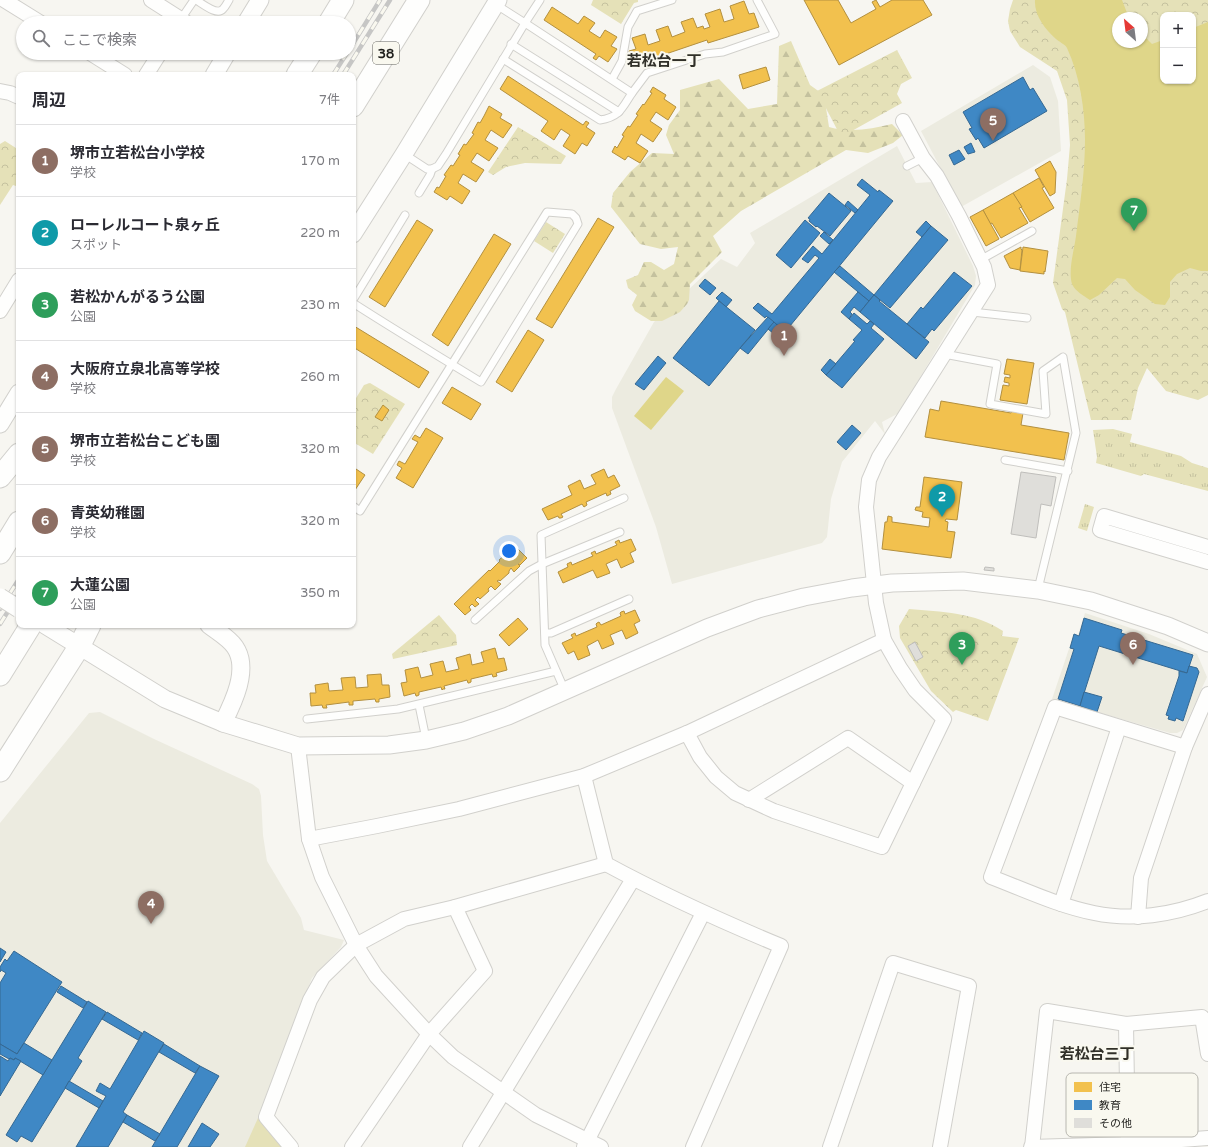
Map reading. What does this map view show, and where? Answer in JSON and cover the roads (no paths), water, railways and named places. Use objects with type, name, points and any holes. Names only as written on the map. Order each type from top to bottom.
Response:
[{"type":"main road","points":[[334,16],[344,0]]},
{"type":"main road","name":"38","points":[[356,101],[419,0]]},
{"type":"main road","points":[[298,72],[306,60]]},
{"type":"main road","points":[[0,477],[16,458]]},
{"type":"main road","points":[[0,541],[16,518]]},
{"type":"main road","points":[[0,553],[16,527]]},
{"type":"main road","points":[[0,675],[29,628]]},
{"type":"main road","points":[[0,771],[72,642],[87,628]]},
{"type":"street","points":[[4,0],[30,16]]},
{"type":"street","points":[[151,0],[174,16]]},
{"type":"street","points":[[250,16],[260,0]]},
{"type":"street","points":[[356,229],[404,154],[496,2]]},
{"type":"street","points":[[101,60],[120,72]]},
{"type":"street","points":[[148,72],[156,60]]},
{"type":"street","points":[[216,72],[223,60]]},
{"type":"street","points":[[0,91],[16,95]]},
{"type":"street","points":[[687,733],[700,757],[716,778],[735,793],[774,811],[882,847],[944,719],[916,690],[900,668],[884,640],[878,615],[874,586],[866,507],[869,480],[879,457],[988,285],[984,267],[959,216],[937,176],[923,158],[903,121]]},
{"type":"street","points":[[0,311],[16,285]]},
{"type":"street","points":[[0,424],[16,398]]},
{"type":"street","points":[[1208,547],[1104,516],[1100,530],[1208,562]]},
{"type":"street","points":[[50,628],[165,699],[223,723],[298,746],[389,745],[426,740],[464,731],[508,716],[707,628],[758,609],[804,597],[852,588],[892,583],[963,581],[1038,590],[1091,600],[1168,626],[1208,643]]},
{"type":"street","points":[[0,597],[16,607]]},
{"type":"street","points":[[213,628],[236,648],[240,660],[240,677],[233,702],[223,723]]},
{"type":"street","points":[[310,839],[459,809],[584,776],[687,733],[884,640]]},
{"type":"street","points":[[1138,917],[1141,878],[1185,747],[1204,713],[1208,694]]},
{"type":"street","points":[[1185,747],[1055,707],[991,877],[1061,904],[1096,914],[1138,917],[1190,908],[1208,901]]},
{"type":"street","points":[[1061,904],[1119,727]]},
{"type":"street","points":[[749,800],[848,738],[913,783]]},
{"type":"street","points":[[298,746],[310,839],[324,884],[356,945],[376,976],[429,1034],[453,1056],[536,1115],[586,1144],[601,1147]]},
{"type":"street","points":[[584,776],[606,864]]},
{"type":"street","points":[[291,1147],[266,1117],[310,1000],[323,977],[356,945],[404,919],[455,907],[606,864],[633,879],[703,913],[780,946],[693,1147]]},
{"type":"street","points":[[470,1147],[633,879]]},
{"type":"street","points":[[352,1147],[429,1034],[485,971],[455,907]]},
{"type":"street","points":[[586,1144],[703,913]]},
{"type":"street","points":[[830,1147],[893,963],[969,986],[940,1147]]},
{"type":"street","points":[[1208,1054],[1202,1017],[1126,1024],[1047,1011],[1031,1147],[1128,1145],[1208,1138]]},
{"type":"street","points":[[1126,1024],[1127,1073]]},
{"type":"lane","points":[[186,16],[195,0],[219,12],[223,10],[229,0]]},
{"type":"lane","points":[[404,154],[427,169],[432,169],[438,166],[540,0]]},
{"type":"lane","points":[[612,78],[622,61],[628,27],[637,11],[672,0]]},
{"type":"lane","points":[[503,59],[600,120],[609,119],[619,112],[647,73],[705,54],[723,52],[775,34],[757,0]]},
{"type":"lane","points":[[496,2],[525,23],[612,78],[632,93]]},
{"type":"lane","points":[[512,44],[619,112]]},
{"type":"lane","points":[[907,166],[923,158]]},
{"type":"lane","points":[[419,192],[430,175],[432,169]]},
{"type":"lane","points":[[356,303],[451,364],[480,382],[578,224],[576,218],[572,214],[546,212],[451,364],[360,511],[356,508]]},
{"type":"lane","points":[[356,296],[405,215]]},
{"type":"lane","points":[[980,260],[1032,231]]},
{"type":"lane","points":[[972,312],[1027,318]]},
{"type":"lane","points":[[944,354],[997,364],[990,404],[1046,414],[1043,371],[1063,357],[1076,433],[1038,590]]},
{"type":"lane","points":[[1005,460],[1068,471]]},
{"type":"lane","points":[[565,691],[545,645],[541,535],[624,498]]},
{"type":"lane","points":[[475,620],[529,571],[542,564],[620,532]]},
{"type":"lane","points":[[545,633],[551,633],[629,599]]},
{"type":"lane","points":[[307,719],[398,710],[556,671]]},
{"type":"lane","points":[[419,705],[426,740]]},
{"type":"railway","points":[[356,39],[380,0]]},
{"type":"railway","points":[[356,54],[390,0]]},
{"type":"railway","points":[[335,72],[343,60]]},
{"type":"railway","points":[[345,72],[352,60]]},
{"type":"railway","points":[[0,609],[16,584]]},
{"type":"railway","points":[[0,624],[16,599]]},
{"type":"place","name":"堺市立若松台こども園","points":[[993,141]]},
{"type":"place","name":"大蓮公園","points":[[1134,231]]},
{"type":"place","name":"堺市立若松台小学校","points":[[784,356]]},
{"type":"place","name":"ローレルコート泉ヶ丘","points":[[942,517]]},
{"type":"place","name":"若松かんがるう公園","points":[[962,665]]},
{"type":"place","name":"青英幼稚園","points":[[1133,665]]},
{"type":"place","name":"大阪府立泉北高等学校","points":[[151,924]]},
{"type":"district","name":"若松台一丁","points":[[664,61]]},
{"type":"district","name":"若松台三丁","points":[[1097,1054]]}]
